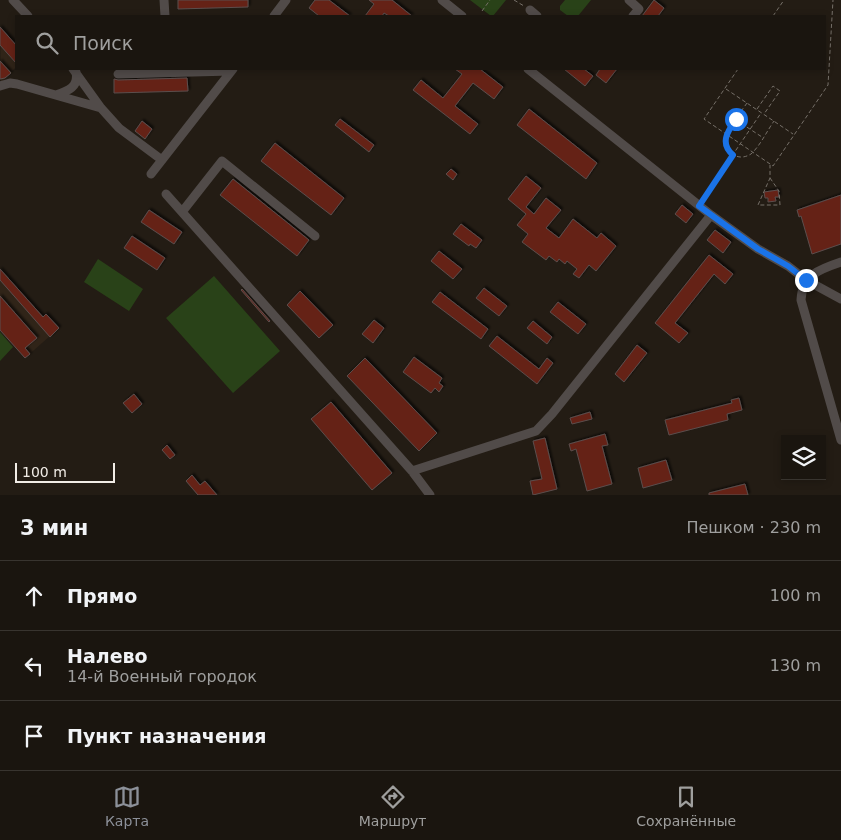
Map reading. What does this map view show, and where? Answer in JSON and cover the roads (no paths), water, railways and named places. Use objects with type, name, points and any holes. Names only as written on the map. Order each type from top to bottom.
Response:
[{"type":"street","points":[[13,0],[27,15]]},
{"type":"street","points":[[164,0],[165,15]]},
{"type":"street","points":[[275,15],[286,0]]},
{"type":"street","points":[[442,0],[461,15]]},
{"type":"street","points":[[629,0],[639,9],[634,15]]},
{"type":"street","points":[[75,70],[101,108],[119,128],[162,160]]},
{"type":"street","points":[[56,95],[72,88],[76,84],[78,79],[75,70]]},
{"type":"street","points":[[118,74],[232,70]]},
{"type":"street","points":[[151,174],[232,70]]},
{"type":"street","points":[[529,70],[711,215],[758,249],[788,266],[806,280],[841,299]]},
{"type":"street","points":[[0,86],[10,83],[17,84],[101,108]]},
{"type":"street","points":[[182,212],[222,161],[315,236]]},
{"type":"street","points":[[166,194],[412,471],[430,495]]},
{"type":"street","points":[[412,471],[536,431],[552,414],[711,215]]},
{"type":"street","points":[[841,262],[813,274],[806,280],[801,290],[803,310],[841,440]]}]
